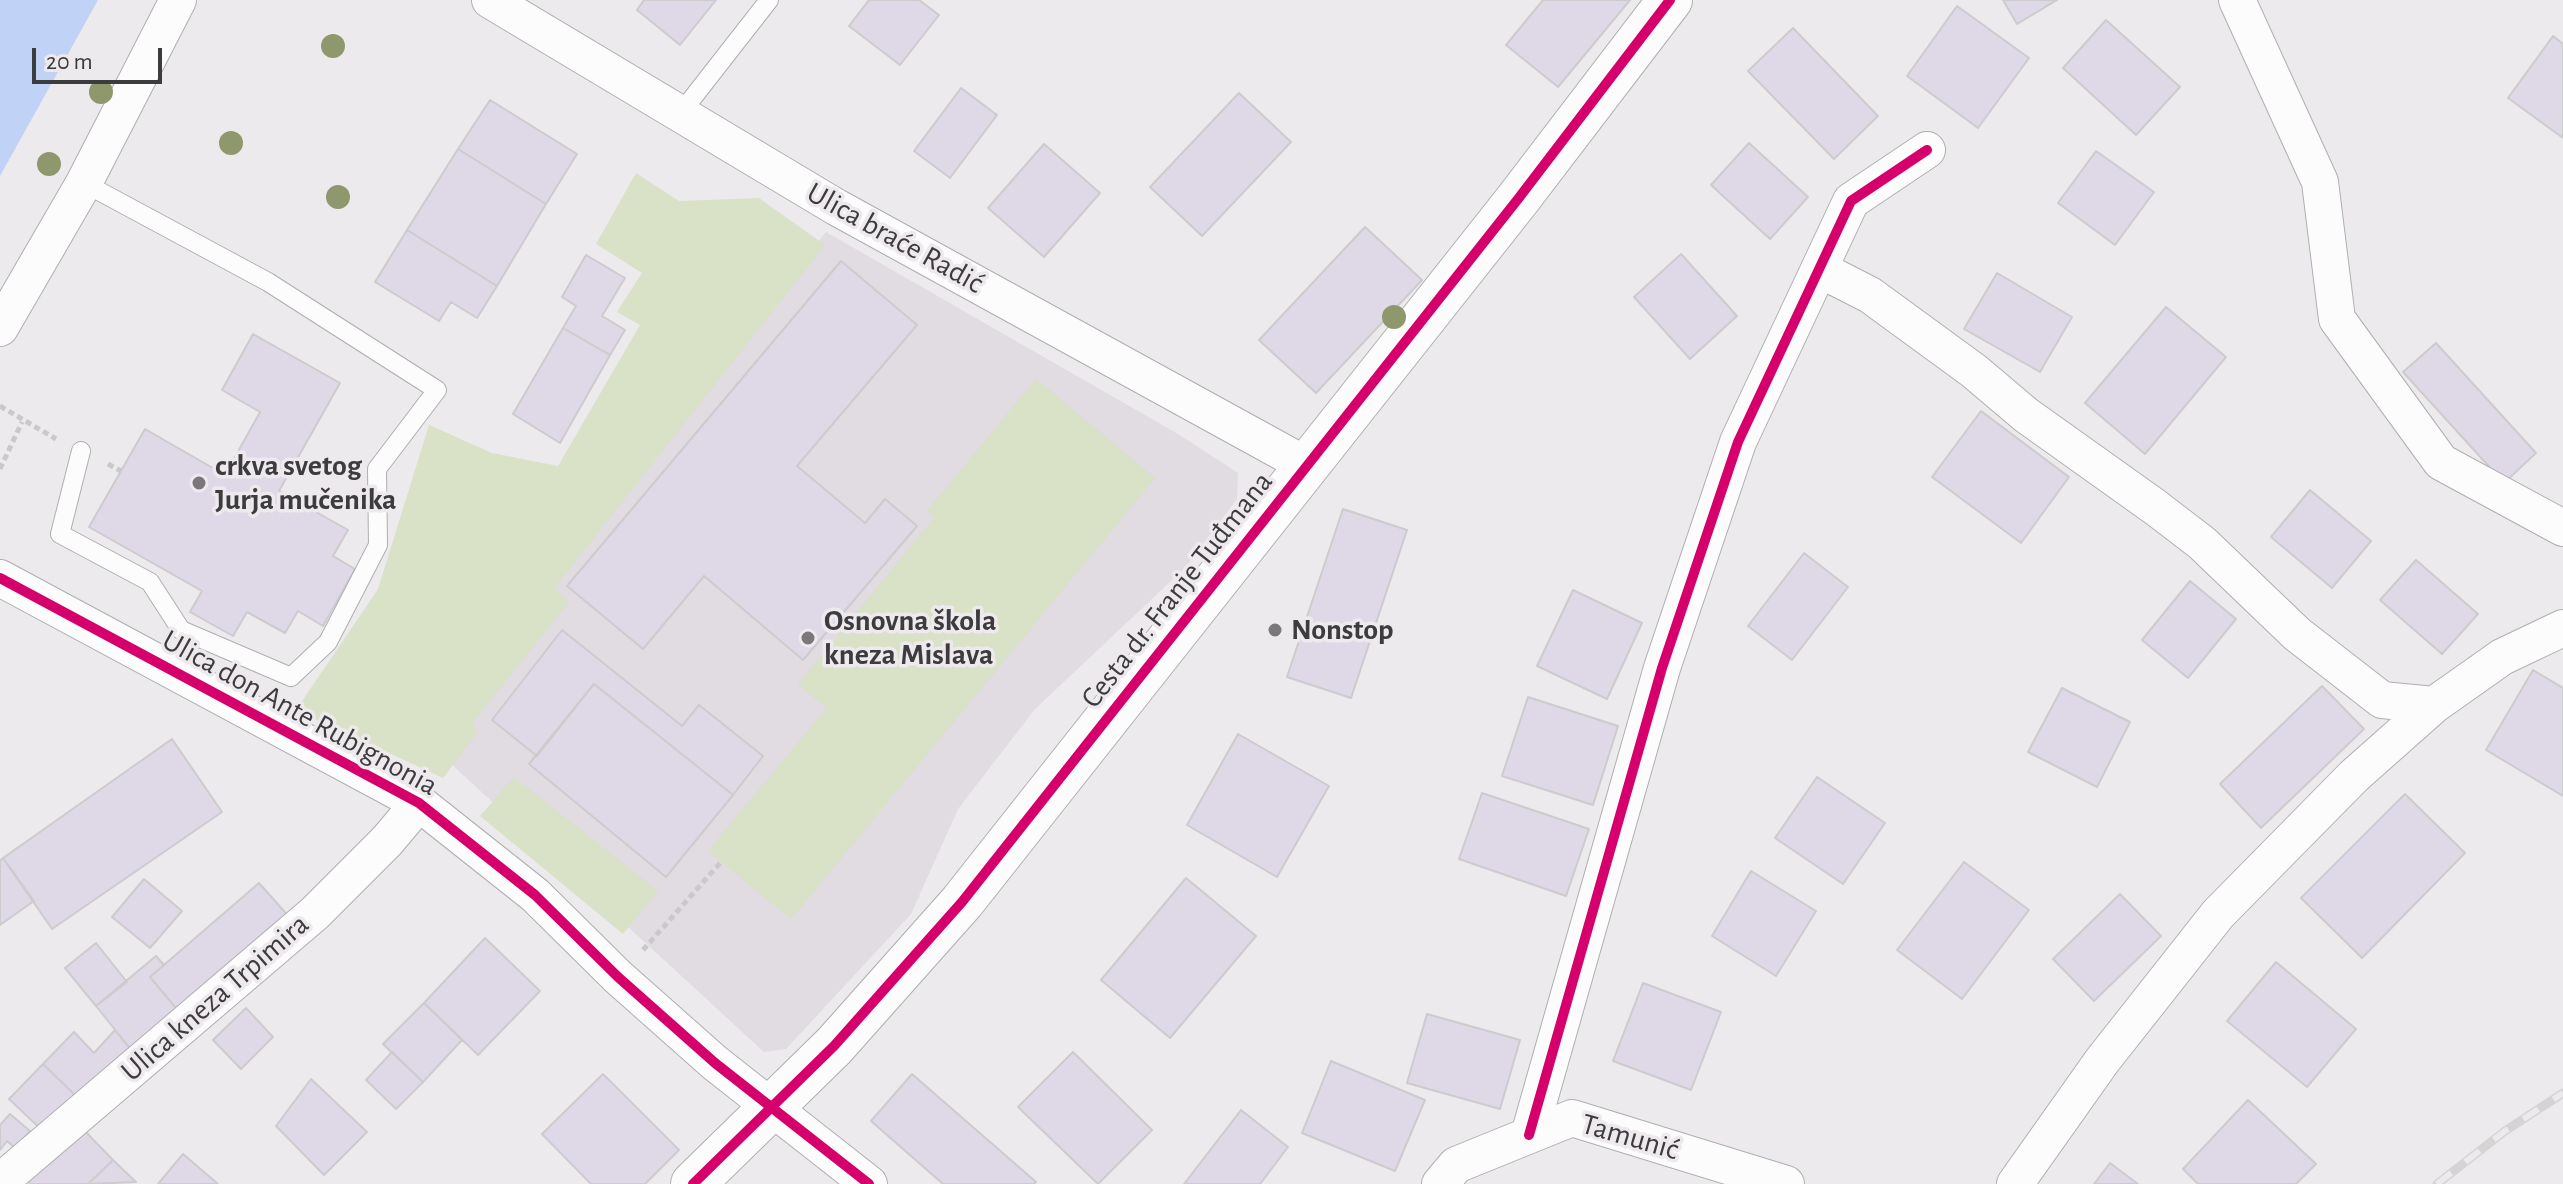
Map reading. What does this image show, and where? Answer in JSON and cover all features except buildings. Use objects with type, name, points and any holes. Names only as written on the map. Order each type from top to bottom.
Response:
[{"type":"main road","name":"Cesta dr. Franje Tuđmana","points":[[693,1184],[771,1110],[962,902],[1518,199],[1670,0]]},
{"type":"street","points":[[0,328],[84,183],[178,0]]},
{"type":"street","points":[[2237,0],[2320,182],[2337,319],[2441,462],[2563,528]]},
{"type":"street","name":"Ulica braće Radić","points":[[505,4],[836,207],[1306,465]]},
{"type":"street","points":[[1529,1135],[1662,668],[1732,457],[1851,201],[1927,150]]},
{"type":"street","points":[[1819,269],[1870,295],[2202,543],[2297,634],[2382,700],[2434,705]]},
{"type":"street","name":"Ulica don Ante Rubignonia","points":[[0,578],[419,803],[535,895],[618,977],[771,1110]]},
{"type":"street","points":[[2015,1184],[2102,1061],[2218,914],[2354,776],[2434,705],[2502,657],[2563,628]]},
{"type":"street","name":"Ulica kneza Trpimira","points":[[0,1182],[315,913],[387,841],[419,803]]},
{"type":"street","points":[[771,1110],[869,1184]]},
{"type":"street","name":"Tamunić","points":[[1440,1184],[1456,1165],[1572,1118],[1786,1184]]},
{"type":"lane","points":[[680,114],[769,0]]},
{"type":"lane","points":[[81,451],[60,534],[150,582],[181,630],[291,677],[328,642],[378,545],[377,469],[437,390],[268,282],[84,183]]},
{"type":"path","points":[[0,469],[22,422]]},
{"type":"path","points":[[618,977],[721,862]]},
{"type":"shaded area","name":"Osnovna škola kneza Mislava","points":[[826,232],[1178,434],[1238,473],[1237,499],[1186,567],[1035,709],[958,809],[911,914],[786,1049],[764,1052],[425,740]]},
{"type":"green space","points":[[636,173],[679,201],[759,198],[825,245],[555,587],[569,602],[473,722],[477,733],[443,778],[296,710],[378,589],[429,425],[492,453],[558,466],[640,325],[617,312],[642,273],[596,244]]},
{"type":"green space","points":[[1036,379],[1155,478],[791,919],[708,851],[827,708],[798,684],[934,518],[927,511]]},
{"type":"green space","points":[[514,777],[658,891],[623,934],[480,816]]},
{"type":"water","points":[[0,0],[98,0],[0,176]]},
{"type":"railway","points":[[2437,1184],[2505,1131],[2563,1093]]},
{"type":"cycle path","points":[[693,1184],[834,1046],[962,902],[1518,199],[1670,0]]},
{"type":"cycle path","points":[[1529,1135],[1662,668],[1738,442],[1851,201],[1927,150]]},
{"type":"cycle path","points":[[0,578],[419,803],[535,895],[618,977],[715,1063],[869,1184]]},
{"type":"place","name":"crkva svetog Jurja mučenika","points":[[199,483]]},
{"type":"place","name":"Nonstop","points":[[1275,630]]},
{"type":"place","name":"Osnovna škola kneza Mislava","points":[[808,638]]}]
